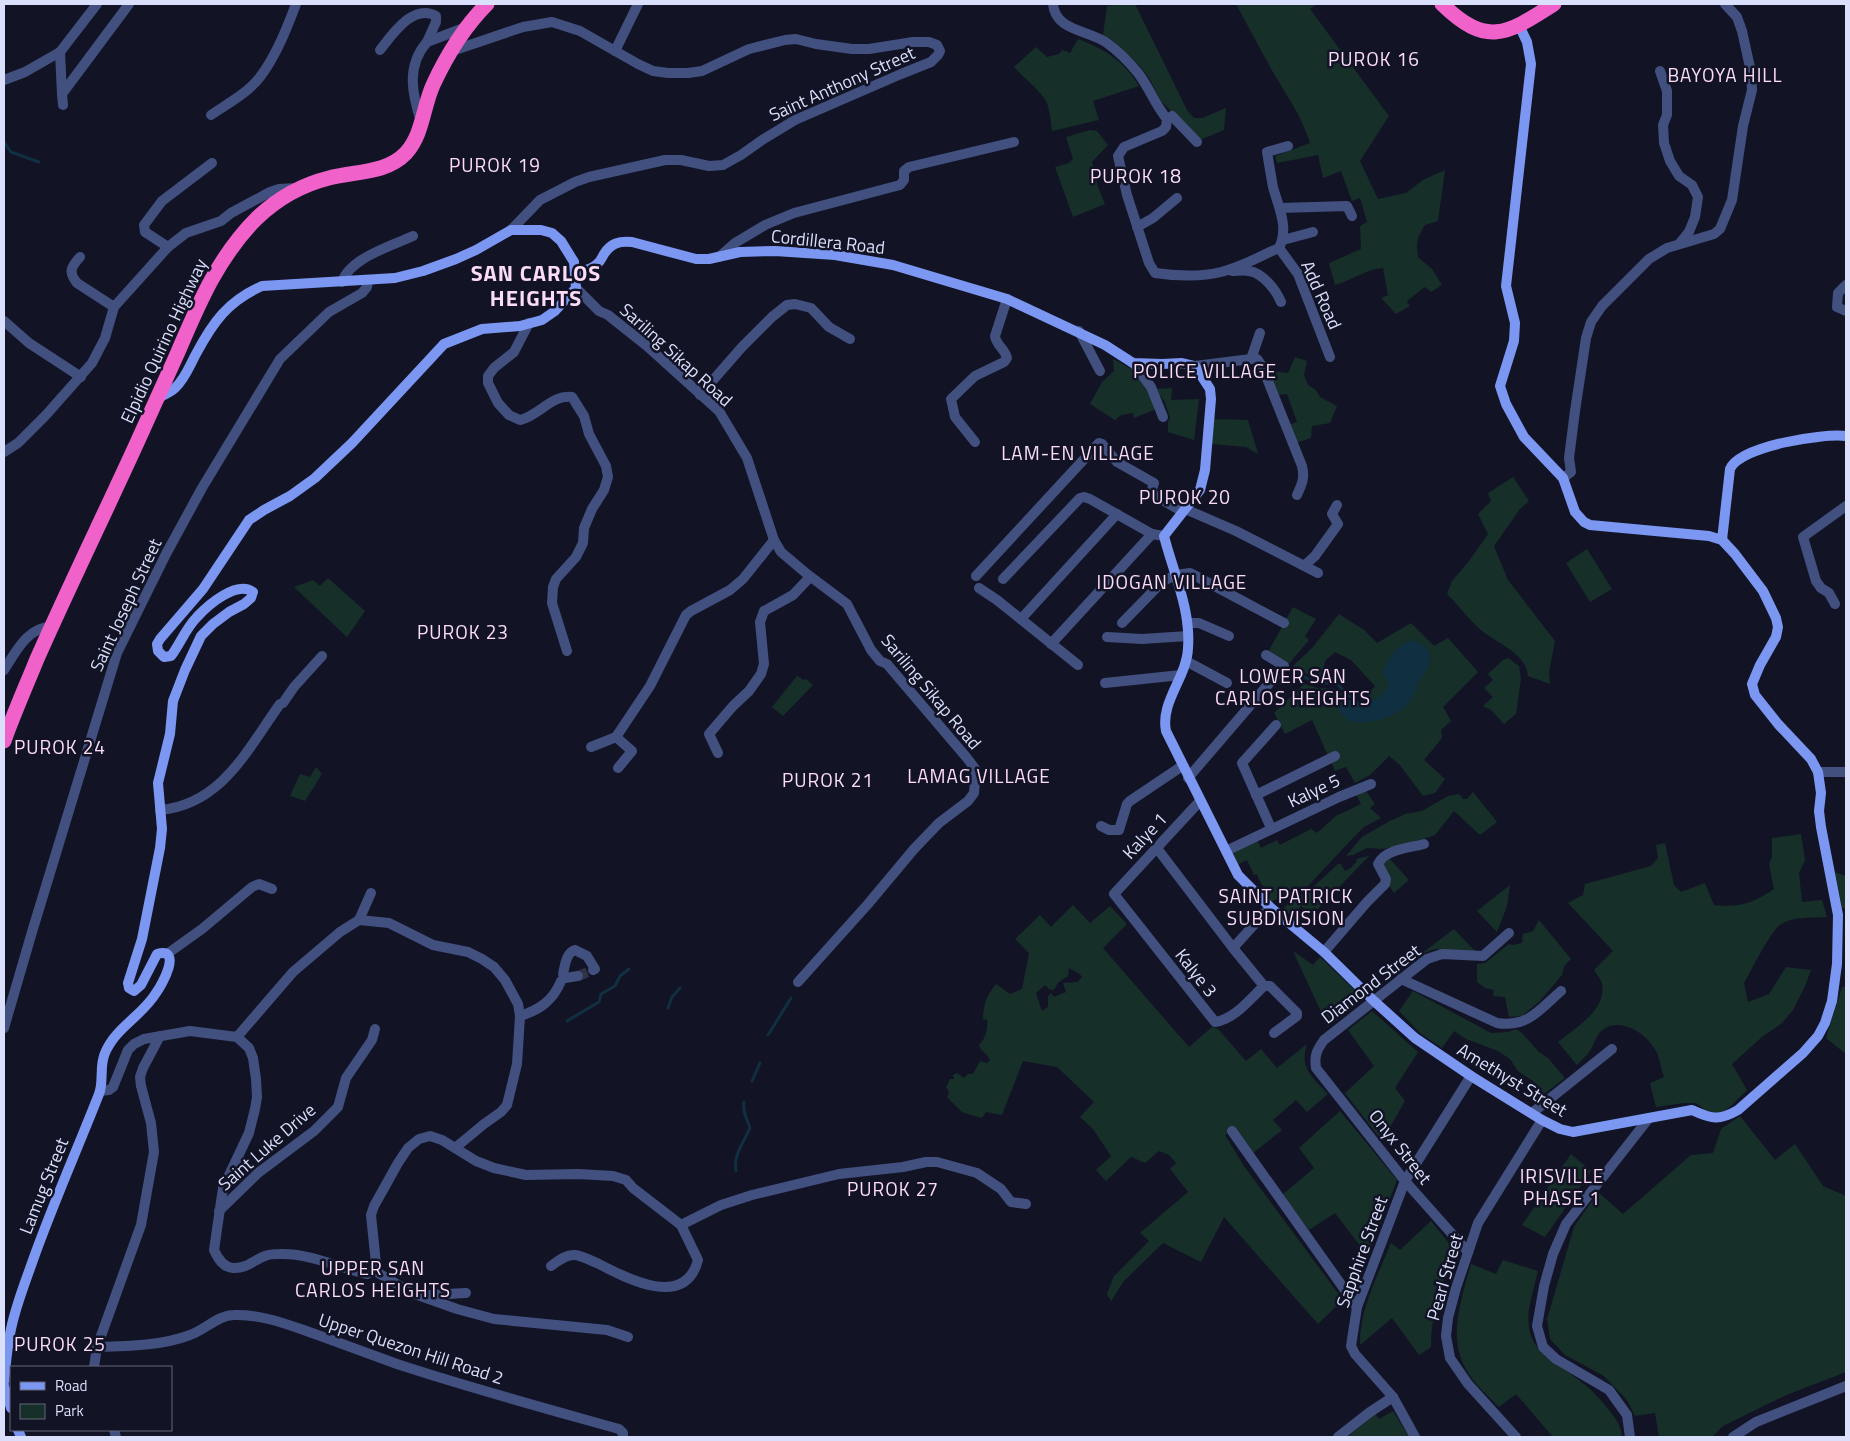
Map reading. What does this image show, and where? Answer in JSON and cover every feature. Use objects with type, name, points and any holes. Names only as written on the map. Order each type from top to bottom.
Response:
[{"type":"highway","name":"Elpidio Quirino Highway","points":[[4,740],[52,627],[158,399],[197,309],[225,255],[258,217],[278,200],[300,188],[331,178],[379,170],[393,164],[411,147],[433,86],[452,50],[487,4]]},
{"type":"highway","points":[[1442,4],[1460,21],[1481,30],[1498,32],[1519,25],[1554,4]]},
{"type":"street","points":[[4,80],[25,72],[60,52],[97,4]]},
{"type":"street","points":[[62,94],[130,4]]},
{"type":"street","points":[[212,115],[260,78],[274,55],[296,4]]},
{"type":"street","points":[[452,50],[523,28],[552,22],[580,31],[616,51],[638,4]]},
{"type":"street","points":[[1053,4],[1054,11],[1060,20],[1072,28],[1105,42],[1122,56],[1138,73],[1167,119],[1172,116],[1197,142]]},
{"type":"street","points":[[1563,478],[1571,472],[1570,458],[1575,411],[1586,338],[1591,322],[1602,306],[1649,259],[1667,248],[1714,234],[1720,229],[1732,200],[1743,126],[1752,90],[1751,72],[1742,31],[1737,17],[1725,4]]},
{"type":"street","points":[[380,50],[403,24],[418,14],[430,13],[436,16],[436,22],[427,42],[418,51],[413,72],[413,93],[421,122]]},
{"type":"street","points":[[427,42],[470,25]]},
{"type":"street","points":[[1519,25],[1528,42],[1531,64],[1506,286],[1515,322],[1514,341],[1500,386],[1506,404],[1524,437],[1563,478],[1575,512],[1584,522],[1590,525],[1702,535],[1722,540],[1730,469],[1734,463],[1766,447],[1812,437],[1846,436]]},
{"type":"street","name":"Saint Anthony Street","points":[[511,230],[540,200],[589,177],[665,160],[681,160],[709,166],[723,165],[742,155],[795,120],[931,62],[940,51],[937,45],[929,42],[913,42],[869,49],[852,49],[785,40],[749,49],[702,71],[688,73],[653,71],[616,51]]},
{"type":"street","points":[[60,52],[62,105]]},
{"type":"street","points":[[1660,71],[1667,91],[1667,115],[1662,125],[1664,143],[1670,162],[1679,176],[1692,185],[1698,197],[1692,225],[1680,243]]},
{"type":"street","name":"Add Road","points":[[1167,119],[1166,128],[1124,147],[1118,156],[1137,227],[1149,264],[1155,273],[1202,275],[1226,270],[1281,244],[1313,232]]},
{"type":"street","points":[[720,257],[735,242],[765,225],[794,213],[900,185],[904,180],[904,171],[909,167],[1014,142]]},
{"type":"street","points":[[1281,244],[1284,227],[1273,186],[1267,152],[1288,146]]},
{"type":"street","points":[[168,247],[149,236],[145,232],[144,225],[162,201],[212,163]]},
{"type":"street","points":[[4,452],[18,443],[81,377],[100,349],[114,307],[168,247],[186,233],[221,221],[270,192],[279,189],[300,188]]},
{"type":"street","points":[[1137,227],[1153,218],[1177,198]]},
{"type":"street","points":[[1280,208],[1347,206],[1352,216]]},
{"type":"street","points":[[158,399],[175,388],[186,374],[220,314],[248,292],[262,286],[395,278],[423,271],[476,250],[511,230],[541,230],[552,233],[561,241],[574,262],[576,288],[555,311],[542,320],[529,324],[482,329],[444,344],[345,450],[314,478],[290,496],[249,520],[203,589],[160,639],[158,651],[164,657],[171,656],[196,618],[224,594],[243,589],[253,592],[251,598],[244,604],[228,612],[201,636],[173,701],[170,734],[158,783],[162,829],[160,848],[142,939],[128,983],[129,988],[134,991],[141,985],[157,954],[167,954],[202,929],[252,887],[259,884],[272,889]]},
{"type":"street","points":[[342,282],[344,274],[352,266],[376,252],[413,236]]},
{"type":"street","name":"Cordillera Road","points":[[575,273],[599,263],[611,246],[621,241],[632,242],[696,259],[709,259],[740,252],[775,251],[835,255],[893,265],[1008,299],[1105,345],[1133,363],[1151,387],[1163,417]]},
{"type":"street","name":"Add Road","points":[[1281,244],[1298,274],[1330,357]]},
{"type":"street","points":[[80,258],[71,267],[71,272],[77,283],[114,307]]},
{"type":"street","name":"Add Road","points":[[1226,270],[1251,271],[1258,274],[1272,286],[1282,302]]},
{"type":"street","name":"Saint Joseph Street","points":[[4,1028],[117,654],[166,554],[202,488],[280,359],[328,312],[362,293],[367,287],[368,281]]},
{"type":"street","points":[[1846,285],[1838,293],[1837,307],[1846,311]]},
{"type":"street","name":"Sariling Sikap Road","points":[[576,288],[600,311],[608,315],[647,346],[719,411],[747,458],[774,540],[781,552],[810,577],[847,604],[871,650],[880,661],[887,664],[976,770],[974,793],[968,801],[939,823],[914,849],[798,982]]},
{"type":"street","points":[[974,442],[956,417],[951,399],[975,376],[1004,362],[1007,358],[995,336],[1008,299]]},
{"type":"street","points":[[700,395],[742,347],[787,305],[802,304],[811,308],[829,327],[850,339]]},
{"type":"street","points":[[4,321],[29,343],[81,377]]},
{"type":"street","points":[[529,324],[514,352],[494,368],[488,376],[488,383],[498,403],[509,415],[520,420],[538,412],[558,399],[565,396],[572,397],[584,416],[589,434],[606,466],[608,477],[604,490],[592,509],[584,528],[582,543],[576,557],[556,579],[553,587],[552,603],[567,651]]},
{"type":"street","points":[[1079,332],[1100,371]]},
{"type":"street","points":[[1252,359],[1260,333]]},
{"type":"street","points":[[1133,363],[1182,363],[1195,366],[1257,359],[1266,374],[1304,474],[1303,483],[1296,495]]},
{"type":"street","points":[[1003,579],[1080,498],[1090,499],[1152,534],[1164,536],[1200,490],[1205,470],[1211,408],[1210,388],[1195,366]]},
{"type":"street","points":[[976,576],[1099,443],[1117,462],[1154,483],[1151,493],[1176,508],[1184,509],[1236,531],[1318,573]]},
{"type":"street","points":[[1304,565],[1315,556],[1338,524],[1332,514],[1337,505]]},
{"type":"street","points":[[1834,604],[1829,593],[1821,588],[1816,581],[1803,537],[1846,506]]},
{"type":"street","points":[[1021,619],[1117,514]]},
{"type":"street","points":[[1051,644],[1152,534]]},
{"type":"street","name":"Amethyst Street","points":[[1164,536],[1176,575],[1187,623],[1188,636],[1186,661],[1164,716],[1166,731],[1238,875],[1270,907],[1324,952],[1415,1038],[1471,1076],[1542,1120],[1560,1129],[1573,1132],[1692,1110],[1708,1118],[1726,1117],[1732,1114],[1803,1053],[1818,1036],[1825,1023],[1832,1001],[1837,964],[1838,915],[1820,827],[1821,793],[1818,772],[1811,758],[1778,724],[1755,695],[1752,684],[1755,674],[1776,637],[1778,627],[1763,591],[1722,540]]},
{"type":"street","points":[[591,747],[616,737],[650,686],[686,615],[690,611],[730,590],[743,579],[774,540]]},
{"type":"street","points":[[1122,623],[1163,581],[1176,575],[1190,573],[1284,623]]},
{"type":"street","points":[[718,753],[709,734],[733,706],[750,691],[763,669],[760,622],[764,611],[794,596],[810,577]]},
{"type":"street","points":[[979,588],[1078,665]]},
{"type":"street","points":[[1187,623],[1199,623],[1229,636]]},
{"type":"street","points":[[4,670],[29,636],[43,626],[52,627]]},
{"type":"street","points":[[1107,637],[1142,639],[1188,636]]},
{"type":"street","points":[[1188,778],[1284,666],[1266,655]]},
{"type":"street","points":[[160,810],[192,803],[221,783],[240,762],[280,704],[283,703],[294,687],[322,656]]},
{"type":"street","points":[[1186,661],[1227,682]]},
{"type":"street","points":[[1105,683],[1181,675]]},
{"type":"street","points":[[1271,828],[1242,763],[1276,725]]},
{"type":"street","points":[[616,737],[632,751],[618,768]]},
{"type":"street","name":"Kalye 5","points":[[1256,795],[1336,756]]},
{"type":"street","points":[[1101,826],[1109,830],[1118,830],[1127,804],[1130,801],[1182,766]]},
{"type":"street","points":[[1818,772],[1846,772]]},
{"type":"street","name":"Kalye 5","points":[[1226,851],[1271,828],[1371,784]]},
{"type":"street","name":"Kalye 1","points":[[1114,894],[1200,801]]},
{"type":"street","points":[[1324,952],[1385,884],[1386,879],[1378,864],[1380,859],[1390,852],[1424,844]]},
{"type":"street","points":[[1156,848],[1264,986],[1270,986],[1297,1013],[1297,1016],[1274,1033]]},
{"type":"street","points":[[237,1037],[293,972],[340,932],[359,920],[371,893]]},
{"type":"street","name":"Kalye 3","points":[[1114,894],[1215,1022],[1223,1021],[1235,1013],[1264,986]]},
{"type":"street","points":[[1233,948],[1270,907]]},
{"type":"street","points":[[359,920],[389,923],[434,945],[468,952],[482,959],[494,967],[505,980],[516,1000],[520,1016],[516,1064],[508,1105],[455,1148]]},
{"type":"street","name":"Diamond Street","points":[[1315,1057],[1316,1050],[1324,1040],[1434,955],[1483,956],[1509,933]]},
{"type":"street","points":[[520,1016],[537,1010],[545,1004],[558,988],[563,978],[568,955],[571,951],[575,950],[587,956],[595,969],[593,970]]},
{"type":"street","name":"Lamug Street","points":[[4,1382],[11,1329],[18,1302],[44,1230],[100,1091],[104,1054],[120,1032],[148,1005],[156,994],[170,962],[167,954]]},
{"type":"street","points":[[563,978],[578,976]]},
{"type":"street","points":[[1401,979],[1497,1023],[1506,1025],[1519,1024],[1530,1018],[1561,991]]},
{"type":"street","name":"Saint Luke Drive","points":[[219,1210],[258,1173],[314,1131],[338,1107],[346,1078],[372,1040],[375,1029]]},
{"type":"street","points":[[100,1091],[113,1088],[124,1058],[134,1044],[144,1039],[190,1031],[237,1037],[249,1048],[253,1058],[257,1097],[249,1133],[224,1188],[214,1250],[218,1259],[224,1265],[232,1268],[246,1266],[266,1255],[295,1254],[368,1274],[374,1270],[376,1264],[371,1215],[374,1206],[404,1154],[419,1139],[430,1136],[442,1140],[476,1161],[494,1168],[526,1175],[578,1174],[613,1176],[626,1180],[633,1188],[681,1224],[698,1260],[696,1269],[679,1286],[665,1288],[649,1285],[574,1254],[568,1255],[551,1266]]},
{"type":"street","points":[[94,1366],[96,1348],[141,1225],[154,1152],[152,1129],[140,1077],[160,1036]]},
{"type":"street","points":[[1532,1114],[1612,1049]]},
{"type":"street","name":"Onyx Street","points":[[1315,1057],[1316,1068],[1405,1181],[1468,1252]]},
{"type":"street","name":"Sapphire Street","points":[[1415,1437],[1393,1397],[1355,1354],[1351,1346],[1357,1307],[1405,1181],[1471,1076]]},
{"type":"street","points":[[1630,1437],[1627,1415],[1609,1390],[1556,1358],[1543,1347],[1537,1326],[1544,1286],[1553,1254],[1566,1224],[1649,1118]]},
{"type":"street","name":"Pearl Street","points":[[1516,1437],[1468,1384],[1450,1358],[1446,1336],[1448,1318],[1478,1223],[1542,1120]]},
{"type":"street","points":[[1232,1131],[1357,1307]]},
{"type":"street","points":[[681,1224],[722,1205],[752,1195],[839,1174],[903,1168],[926,1162],[937,1162],[977,1173],[1000,1189],[1011,1202],[1026,1204]]},
{"type":"street","points":[[374,1270],[412,1292],[457,1309],[494,1319],[607,1330],[628,1337]]},
{"type":"street","points":[[420,1295],[466,1293]]},
{"type":"street","name":"Upper Quezon Hill Road 2","points":[[96,1348],[138,1346],[190,1335],[223,1317],[233,1314],[259,1317],[285,1324],[397,1364],[504,1397],[619,1429],[623,1433],[623,1437]]},
{"type":"street","points":[[4,1386],[10,1405]]},
{"type":"street","points":[[1733,1437],[1756,1422],[1846,1386]]},
{"type":"street","points":[[1338,1437],[1393,1397]]},
{"type":"green space","points":[[1135,4],[1187,110],[1194,118],[1202,118],[1226,108],[1224,130],[1200,140],[1161,101],[1149,78],[1140,66],[1112,40],[1103,35],[1107,6]]},
{"type":"green space","points":[[1236,4],[1317,4],[1310,9],[1389,116],[1360,161],[1378,199],[1406,193],[1423,180],[1445,170],[1438,221],[1425,225],[1417,244],[1418,257],[1432,269],[1442,285],[1431,292],[1425,287],[1408,300],[1407,302],[1410,306],[1396,314],[1381,298],[1388,295],[1383,268],[1370,271],[1335,285],[1329,263],[1361,249],[1360,226],[1367,222],[1360,198],[1352,201],[1341,171],[1323,178],[1318,155],[1277,163],[1275,156],[1310,143],[1298,115]]},
{"type":"green space","points":[[1078,39],[1097,47],[1113,57],[1127,69],[1139,86],[1093,101],[1099,120],[1052,131],[1049,110],[1045,99],[1014,67],[1036,47],[1047,57],[1059,54],[1062,50],[1070,53]]},
{"type":"green space","points":[[1090,130],[1097,131],[1108,145],[1092,162],[1098,187],[1105,204],[1073,217],[1055,167],[1069,163],[1073,159],[1066,137]]},
{"type":"green space","points":[[1295,357],[1307,361],[1304,375],[1308,385],[1316,390],[1320,397],[1337,406],[1330,423],[1312,426],[1311,438],[1296,443],[1288,425],[1297,422],[1287,394],[1277,395],[1269,371],[1288,373]]},
{"type":"green space","points":[[1113,359],[1135,373],[1156,406],[1154,410],[1134,418],[1133,413],[1121,415],[1115,420],[1090,404],[1102,382],[1114,371]]},
{"type":"green space","points":[[1172,388],[1171,400],[1199,399],[1194,440],[1168,432],[1170,418],[1165,402],[1155,389]]},
{"type":"green space","points":[[1214,419],[1248,420],[1258,454],[1246,447],[1211,444]]},
{"type":"green space","points":[[1513,477],[1529,501],[1520,509],[1494,546],[1508,580],[1555,641],[1549,672],[1550,684],[1528,676],[1526,668],[1517,655],[1482,631],[1447,594],[1452,581],[1488,534],[1478,514],[1491,501],[1488,493]]},
{"type":"green space","points":[[1587,549],[1612,589],[1590,602],[1566,563]]},
{"type":"green space","points":[[328,578],[365,611],[347,637],[294,587],[313,580],[320,586]]},
{"type":"green space","points":[[1293,607],[1316,619],[1305,636],[1309,640],[1288,665],[1267,654]]},
{"type":"green space","points":[[1339,614],[1364,630],[1377,643],[1411,623],[1434,646],[1448,638],[1478,672],[1443,707],[1451,721],[1441,730],[1442,738],[1424,760],[1445,779],[1435,793],[1423,796],[1399,764],[1389,756],[1370,775],[1355,783],[1346,767],[1335,771],[1312,720],[1285,734],[1274,713],[1304,684],[1318,688],[1337,689],[1347,700],[1360,703],[1375,686],[1351,660],[1335,652],[1325,661],[1322,677],[1310,675],[1293,666],[1312,648]]},
{"type":"green space","points":[[1508,658],[1519,666],[1521,679],[1516,714],[1504,724],[1491,710],[1483,706],[1493,697],[1484,688],[1493,680],[1488,674],[1503,660]]},
{"type":"green space","points":[[797,676],[804,680],[806,679],[813,685],[783,716],[772,707]]},
{"type":"green space","points":[[316,767],[322,774],[305,801],[290,796],[300,774],[310,777]]},
{"type":"green space","points":[[1366,791],[1375,804],[1370,808],[1381,818],[1364,827],[1302,890],[1269,902],[1265,899],[1270,894],[1261,884],[1257,874],[1254,875],[1247,860],[1237,865],[1231,854],[1257,840],[1261,848],[1277,840],[1280,845],[1311,829],[1317,833],[1336,816],[1361,804],[1356,794]]},
{"type":"green space","points":[[1473,792],[1497,822],[1480,835],[1454,811],[1435,835],[1385,849],[1367,848],[1353,855],[1346,856],[1362,837],[1388,822],[1405,814],[1422,811],[1448,796],[1459,794],[1463,799],[1467,799]]},
{"type":"green space","points":[[1801,834],[1805,860],[1799,873],[1802,902],[1822,900],[1827,917],[1797,919],[1781,924],[1767,942],[1744,983],[1748,1002],[1769,994],[1786,967],[1811,970],[1793,1010],[1782,1023],[1762,1037],[1732,1064],[1747,1090],[1721,1113],[1706,1111],[1696,1103],[1656,1107],[1650,1083],[1664,1077],[1657,1054],[1647,1039],[1627,1026],[1612,1025],[1602,1030],[1589,1052],[1577,1065],[1558,1042],[1581,1024],[1600,1002],[1602,984],[1594,970],[1613,951],[1568,903],[1583,895],[1585,884],[1651,866],[1658,858],[1656,845],[1665,843],[1674,885],[1681,892],[1705,883],[1714,905],[1739,905],[1759,898],[1774,889],[1769,864],[1772,857],[1772,838]]},
{"type":"green space","points":[[1369,856],[1312,915],[1301,906],[1291,916],[1283,909],[1289,902],[1311,889],[1338,864],[1341,864],[1345,871],[1351,868],[1357,861],[1356,859]]},
{"type":"green space","points":[[1390,859],[1409,880],[1394,893],[1384,871],[1384,863]]},
{"type":"green space","points":[[1835,872],[1846,876],[1846,908],[1842,908]]},
{"type":"green space","points":[[1510,885],[1507,906],[1497,932],[1477,911]]},
{"type":"green space","points":[[1073,905],[1090,923],[1110,906],[1127,924],[1103,948],[1189,1047],[1212,1027],[1218,1029],[1246,1061],[1261,1049],[1277,1068],[1307,1044],[1305,1060],[1308,1072],[1328,1094],[1307,1112],[1296,1100],[1273,1120],[1282,1130],[1253,1153],[1235,1128],[1225,1135],[1244,1166],[1343,1300],[1318,1324],[1224,1217],[1201,1262],[1163,1243],[1124,1281],[1111,1301],[1107,1294],[1114,1276],[1149,1241],[1140,1233],[1188,1192],[1170,1169],[1176,1163],[1169,1155],[1159,1151],[1145,1163],[1131,1157],[1106,1181],[1096,1170],[1111,1156],[1093,1129],[1080,1117],[1094,1102],[1057,1067],[1023,1061],[1002,1115],[986,1112],[982,1118],[962,1112],[947,1097],[949,1093],[946,1087],[950,1079],[954,1079],[953,1075],[957,1073],[964,1078],[968,1074],[973,1074],[980,1061],[987,1063],[990,1060],[979,1045],[986,1031],[987,1020],[983,1019],[986,1000],[996,984],[1010,994],[1022,989],[1029,953],[1015,939],[1040,915],[1051,927]],"holes":[[[1069,968],[1082,977],[1078,982],[1063,983],[1066,992],[1054,997],[1051,993],[1048,996],[1048,1007],[1042,1011],[1036,993],[1045,985],[1049,989],[1054,990],[1058,983],[1068,976]]]},
{"type":"green space","points":[[1539,920],[1571,959],[1564,966],[1562,975],[1540,1001],[1522,1016],[1509,1017],[1505,997],[1493,996],[1494,990],[1485,988],[1477,982],[1477,964],[1485,963],[1509,944],[1522,943],[1523,934],[1533,931]]},
{"type":"green space","points":[[1454,929],[1476,952],[1435,949],[1421,954]]},
{"type":"green space","points":[[1293,951],[1313,965],[1320,957],[1364,999],[1328,1027]]},
{"type":"green space","points":[[1842,987],[1846,987],[1846,1054],[1826,1038]]},
{"type":"green space","points":[[1413,991],[1491,1033],[1508,1032],[1516,1029],[1539,1052],[1548,1058],[1565,1078],[1544,1094],[1533,1081],[1518,1071],[1510,1059],[1498,1051],[1466,1039],[1454,1031],[1442,1048],[1420,1033],[1399,1011]]},
{"type":"green space","points":[[1372,1011],[1418,1052],[1395,1088],[1405,1101],[1382,1141],[1345,1093],[1374,1066],[1348,1030]]},
{"type":"green space","points":[[1340,1111],[1397,1180],[1368,1256],[1335,1213],[1309,1230],[1282,1195],[1314,1168],[1299,1148]]},
{"type":"green space","points":[[1740,1116],[1775,1160],[1795,1144],[1823,1186],[1846,1196],[1846,1372],[1784,1396],[1723,1426],[1712,1437],[1659,1437],[1655,1413],[1635,1416],[1627,1400],[1604,1376],[1565,1355],[1550,1339],[1547,1319],[1574,1227],[1598,1192],[1623,1214],[1691,1155],[1713,1153],[1721,1129]]},
{"type":"green space","points":[[1571,1154],[1591,1171],[1545,1237],[1522,1225]]},
{"type":"green space","points":[[1431,1221],[1456,1252],[1438,1298],[1431,1334],[1431,1347],[1419,1355],[1392,1318],[1360,1345],[1366,1306],[1391,1243],[1400,1250]]},
{"type":"green space","points":[[1503,1260],[1538,1271],[1529,1309],[1531,1335],[1535,1344],[1550,1359],[1579,1380],[1598,1397],[1616,1419],[1622,1437],[1553,1437],[1516,1394],[1499,1407],[1473,1380],[1460,1357],[1457,1330],[1460,1303],[1471,1264],[1496,1274]]},
{"type":"green space","points":[[1393,1411],[1409,1437],[1349,1436],[1375,1413],[1379,1419]]},
{"type":"water","points":[[1412,641],[1422,644],[1428,650],[1430,658],[1427,669],[1408,704],[1395,714],[1380,720],[1358,722],[1351,721],[1345,717],[1337,708],[1347,700],[1370,701],[1384,692],[1389,686],[1383,672],[1388,661],[1397,649]]},
{"type":"waterway","points":[[4,142],[11,152],[39,162]]},
{"type":"waterway","points":[[1293,670],[1313,682],[1337,684],[1356,702]]},
{"type":"waterway","points":[[567,1021],[599,1002],[601,994],[615,986],[620,976],[629,969]]},
{"type":"waterway","points":[[668,1008],[672,997],[680,988]]},
{"type":"waterway","points":[[768,1035],[791,998]]},
{"type":"waterway","points":[[752,1081],[760,1063]]},
{"type":"waterway","points":[[736,1171],[736,1160],[750,1128],[744,1112],[744,1102]]},
{"type":"tunnel","points":[[578,976],[593,970]]},
{"type":"district","name":"PUROK 16","points":[[1374,59]]},
{"type":"district","name":"BAYOYA HILL","points":[[1725,75]]},
{"type":"district","name":"PUROK 19","points":[[495,165]]},
{"type":"district","name":"PUROK 18","points":[[1136,176]]},
{"type":"district","name":"SAN CARLOS HEIGHTS","points":[[536,286]]},
{"type":"district","name":"POLICE VILLAGE","points":[[1205,371]]},
{"type":"district","name":"LAM-EN VILLAGE","points":[[1078,453]]},
{"type":"district","name":"PUROK 20","points":[[1185,497]]},
{"type":"district","name":"IDOGAN VILLAGE","points":[[1172,582]]},
{"type":"district","name":"PUROK 23","points":[[463,632]]},
{"type":"district","name":"LOWER SAN CARLOS HEIGHTS","points":[[1293,687]]},
{"type":"district","name":"PUROK 24","points":[[60,747]]},
{"type":"district","name":"LAMAG VILLAGE","points":[[979,776]]},
{"type":"district","name":"PUROK 21","points":[[828,780]]},
{"type":"district","name":"SAINT PATRICK SUBDIVISION","points":[[1286,907]]},
{"type":"district","name":"IRISVILLE PHASE 1","points":[[1562,1187]]},
{"type":"district","name":"PUROK 27","points":[[893,1189]]},
{"type":"district","name":"UPPER SAN CARLOS HEIGHTS","points":[[373,1279]]},
{"type":"district","name":"PUROK 25","points":[[60,1344]]}]
